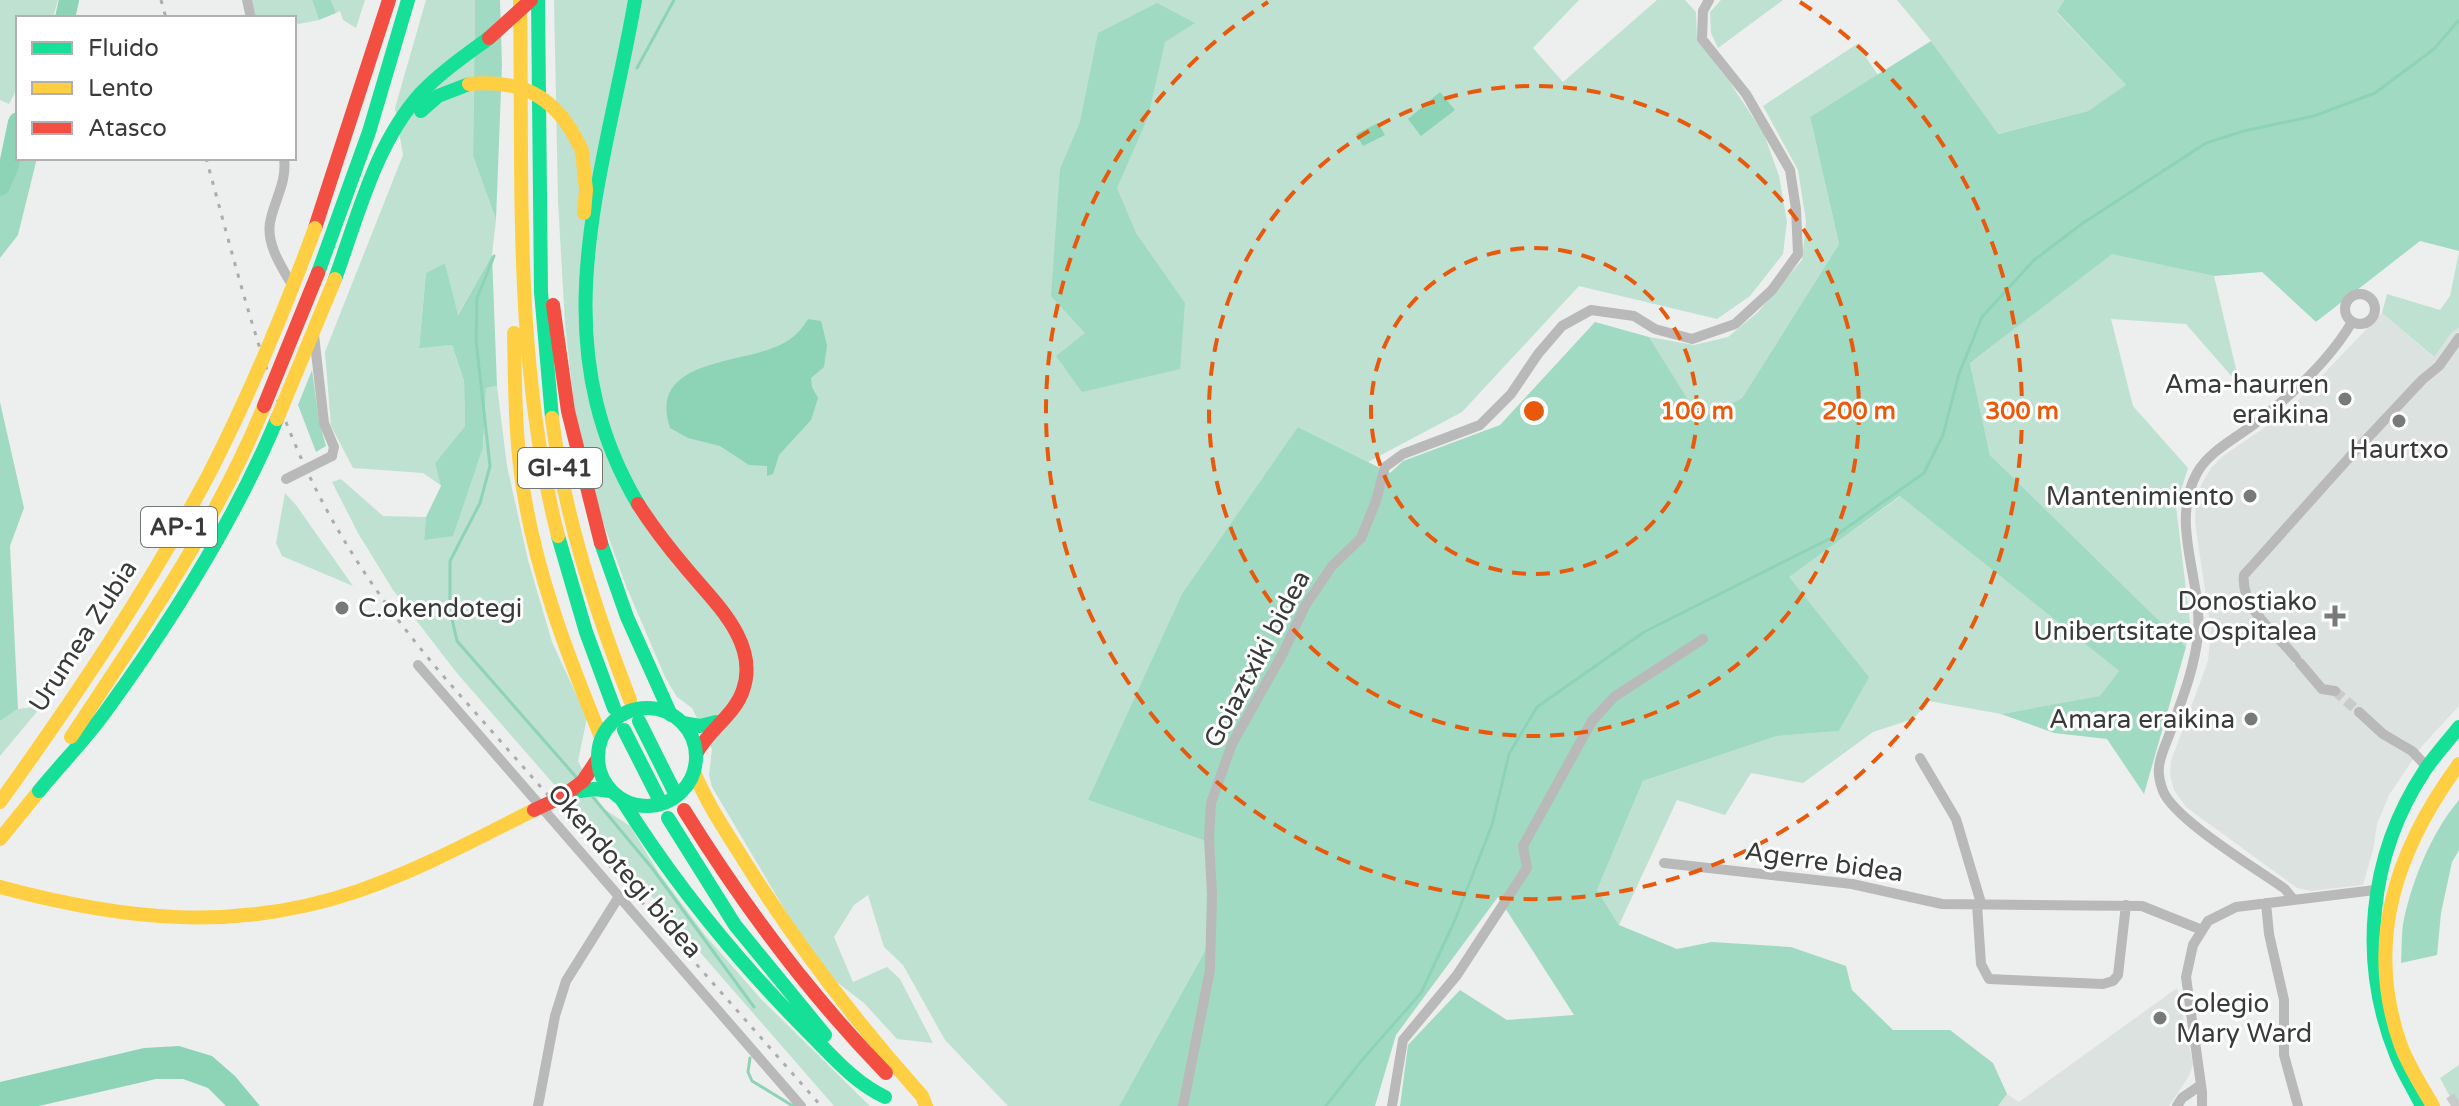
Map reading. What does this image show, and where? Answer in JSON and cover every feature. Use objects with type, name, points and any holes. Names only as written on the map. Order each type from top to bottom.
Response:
[{"type":"main road","name":"Urumea Zubia","points":[[0,839],[39,791],[157,607],[254,430],[318,273],[369,132],[408,0]]},
{"type":"main road","points":[[520,0],[522,251],[516,271],[514,316],[517,429],[522,476],[535,547],[559,631],[601,737]]},
{"type":"main road","points":[[39,791],[105,712],[170,616],[228,520],[291,389],[371,177],[388,142],[413,102],[453,64],[489,38],[531,0]]},
{"type":"main road","points":[[538,0],[540,226],[547,245],[569,419],[608,567],[631,625],[677,719],[692,737],[696,754]]},
{"type":"main road","points":[[6,888],[117,915],[166,920],[259,916],[301,908],[371,886],[562,797],[586,790],[616,796],[643,807],[664,803],[683,791],[694,772],[696,754],[704,736],[740,699],[747,677],[746,659],[739,639],[722,611],[642,510],[618,466],[600,419],[585,348],[587,251],[635,0]]},
{"type":"main road","name":"Urumea Zubia","points":[[0,802],[57,723],[136,603],[202,486],[252,383],[315,228],[387,4]]},
{"type":"main road","points":[[348,242],[388,155],[405,128],[438,96],[469,84],[504,82],[538,94],[566,118],[582,151],[586,190],[583,235],[587,251]]},
{"type":"main road","name":"GI-41","points":[[540,226],[542,319],[548,391],[561,472],[587,579],[630,700]]},
{"type":"main road","name":"GI-41","points":[[522,251],[524,322],[543,474],[574,596],[614,708]]},
{"type":"main road","points":[[716,722],[700,726],[661,710],[637,709],[616,719],[601,737],[597,760],[599,771],[695,910],[761,987],[865,1088],[889,1101]]},
{"type":"main road","points":[[639,721],[674,791]]},
{"type":"main road","points":[[2422,1106],[2392,1050],[2376,995],[2372,947],[2375,890],[2391,832],[2409,793],[2426,766],[2459,727]]},
{"type":"main road","points":[[624,730],[658,797]]},
{"type":"main road","points":[[562,797],[583,781],[597,760]]},
{"type":"main road","points":[[2385,952],[2390,899],[2398,872],[2438,796],[2459,764]]},
{"type":"main road","points":[[2426,766],[2437,786],[2438,796]]},
{"type":"main road","points":[[694,772],[703,794],[797,942],[862,1029],[922,1096],[923,1106]]},
{"type":"main road","points":[[684,810],[742,902],[784,960],[851,1038],[923,1106]]},
{"type":"main road","points":[[668,818],[735,925],[770,970],[838,1049],[889,1101]]},
{"type":"main road","points":[[2391,832],[2389,860],[2397,862],[2406,854]]},
{"type":"main road","points":[[2375,890],[2398,872]]},
{"type":"main road","points":[[2375,890],[2381,900],[2391,1008],[2401,1046],[2433,1106]]},
{"type":"street","name":"Goiaztxiki bidea","points":[[1183,1106],[1210,970],[1211,803],[1232,744],[1283,653],[1305,606],[1332,566],[1361,538],[1385,467],[1403,454],[1480,425],[1511,394],[1562,326],[1591,310],[1634,316],[1655,329],[1692,339],[1735,324],[1772,290],[1798,254],[1790,170],[1746,94],[1702,39],[1703,11],[1709,0]]},
{"type":"street","points":[[284,160],[284,181],[271,216],[270,235],[277,257],[313,325],[324,423],[334,447],[332,456],[286,479]]},
{"type":"street","points":[[2293,899],[2285,889],[2175,809],[2162,789],[2159,764],[2193,666],[2198,635],[2199,613],[2185,521],[2190,487],[2198,469],[2217,451],[2263,418],[2301,384],[2342,339],[2352,322]]},
{"type":"street","points":[[2335,691],[2322,689],[2248,602],[2242,588],[2244,575],[2359,447],[2439,366],[2459,338]]},
{"type":"street","points":[[1392,1106],[1403,1040],[1457,975],[1527,868],[1523,846],[1592,721],[1614,697],[1703,639]]},
{"type":"street","name":"Okendotegi bidea","points":[[418,665],[801,1106]]},
{"type":"street","points":[[2359,712],[2426,766]]},
{"type":"street","points":[[1920,758],[1956,819],[1979,904],[1981,964],[1989,979],[2103,984],[2113,981],[2118,975],[2126,905]]},
{"type":"street","name":"Agerre bidea","points":[[1664,863],[1852,884],[1942,904],[2142,906],[2202,930]]},
{"type":"street","points":[[2202,1106],[2186,977],[2189,955],[2208,921],[2227,910],[2375,890]]},
{"type":"street","points":[[538,1106],[555,1016],[566,981],[618,898]]},
{"type":"street","points":[[2266,903],[2269,934],[2284,1000],[2284,1055],[2298,1106]]},
{"type":"street","points":[[2177,1106],[2182,1098],[2201,1085]]},
{"type":"shaded area","points":[[0,0],[58,0],[54,16],[16,16],[16,91],[9,104],[0,100]]},
{"type":"shaded area","points":[[252,0],[312,0],[319,20],[296,25],[296,16],[256,16]]},
{"type":"shaded area","points":[[312,0],[331,0],[336,13],[319,20]]},
{"type":"shaded area","points":[[331,0],[365,0],[356,28],[343,20],[340,11],[336,13]]},
{"type":"shaded area","points":[[426,0],[475,0],[473,156],[496,220],[492,255],[457,316],[445,263],[426,273],[419,347],[452,345],[464,381],[465,426],[435,463],[442,486],[423,473],[353,468],[331,426],[325,352],[403,155],[395,108]]},
{"type":"shaded area","points":[[475,0],[500,0],[502,65],[496,220],[473,156]]},
{"type":"shaded area","points":[[554,0],[1579,0],[1533,48],[1563,82],[1657,0],[1685,0],[1696,12],[1697,40],[1764,134],[1779,176],[1787,222],[1783,254],[1750,296],[1717,319],[1579,286],[1462,412],[1368,462],[1298,427],[1088,800],[1214,844],[1215,933],[1119,1106],[1008,1106],[945,1040],[903,965],[884,947],[868,895],[854,905],[834,937],[853,982],[887,967],[900,979],[933,1043],[897,1039],[864,1003],[833,979],[805,944],[712,787],[709,775],[712,749],[692,708],[677,697],[665,677],[626,586],[602,519],[576,423],[565,324],[558,201]]},
{"type":"shaded area","points":[[1721,0],[1783,0],[1718,48],[1711,33],[1710,12]]},
{"type":"shaded area","points":[[1897,0],[2064,0],[2057,13],[2127,86],[2088,111],[1997,134],[1931,41]]},
{"type":"shaded area","points":[[2064,0],[2459,0],[2459,251],[2420,241],[2316,322],[2262,272],[2214,276],[2112,254],[1970,363],[1990,455],[2186,647],[2144,794],[2107,739],[2054,733],[2001,714],[2100,696],[2119,671],[1900,496],[1789,577],[1869,677],[1839,731],[1777,736],[1643,781],[1597,890],[1619,925],[1677,949],[1712,942],[1791,947],[1846,966],[1852,990],[1893,1030],[1950,1030],[1993,1063],[2007,1094],[1998,1106],[1400,1106],[1408,1045],[1460,990],[1507,1020],[1574,1015],[1498,897],[1396,1035],[1375,1106],[1119,1106],[1215,933],[1214,844],[1088,800],[1182,594],[1298,427],[1390,473],[1403,461],[1500,425],[1595,322],[1649,337],[1700,419],[1742,398],[1839,244],[1810,117],[1931,41],[1998,134],[2088,111],[2126,85],[2057,12]]},
{"type":"shaded area","points":[[1157,3],[1195,23],[1165,42],[1148,117],[1117,188],[1136,233],[1185,303],[1180,369],[1082,392],[1056,356],[1085,333],[1051,296],[1060,169],[1080,122],[1098,33]]},
{"type":"shaded area","points":[[1857,44],[1878,75],[1810,117],[1839,244],[1742,398],[1700,420],[1649,337],[1694,345],[1728,337],[1758,312],[1802,260],[1806,221],[1798,170],[1763,106]]},
{"type":"shaded area","points":[[1440,92],[1455,110],[1421,136],[1408,119]]},
{"type":"shaded area","points":[[1378,123],[1385,135],[1363,146],[1356,134]]},
{"type":"shaded area","points":[[16,156],[16,160],[37,160],[18,235],[0,258],[0,163]]},
{"type":"shaded area","points":[[2459,252],[2459,328],[2452,332],[2434,357],[2382,313],[2387,294],[2440,310],[2450,296]]},
{"type":"shaded area","points":[[2112,253],[2214,276],[2240,386],[2186,324],[2111,319],[2133,406],[2188,468],[2176,506],[2190,622],[2186,647],[1990,455],[1970,363]]},
{"type":"shaded area","points":[[492,255],[497,386],[486,388],[483,447],[453,536],[424,540],[426,517],[441,486],[435,463],[465,426],[464,381],[452,345],[419,348],[426,273],[445,263],[458,315]]},
{"type":"shaded area","name":"Donostiako Unibertsitate Ospitalea","points":[[2382,313],[2433,357],[2452,332],[2459,328],[2459,706],[2422,746],[2389,795],[2377,824],[2363,885],[2311,891],[2297,888],[2186,807],[2174,790],[2170,775],[2171,761],[2208,661],[2211,631],[2195,522],[2196,503],[2201,485],[2211,468],[2223,456],[2287,412]]},
{"type":"shaded area","points":[[808,319],[821,321],[827,345],[824,367],[811,378],[818,398],[811,420],[779,455],[773,474],[767,476],[767,466],[749,465],[720,446],[688,438],[670,428],[667,405],[672,388],[685,376],[782,344],[797,333]]},
{"type":"shaded area","points":[[312,370],[326,446],[316,452],[298,405]]},
{"type":"shaded area","points":[[497,386],[507,466],[528,560],[552,642],[587,718],[578,761],[601,807],[630,826],[658,872],[705,935],[761,999],[870,1106],[834,1106],[456,672],[393,590],[358,533],[332,482],[341,479],[383,516],[426,517],[424,540],[483,447],[486,388]]},
{"type":"shaded area","points":[[0,402],[24,508],[10,546],[18,709],[0,721]]},
{"type":"shaded area","points":[[285,493],[353,586],[282,556],[276,543]]},
{"type":"shaded area","points":[[1901,496],[2119,671],[2101,696],[2001,714],[1929,701],[1913,719],[1873,732],[1803,783],[1751,773],[1725,815],[1677,800],[1619,925],[1597,890],[1643,781],[1777,736],[1839,731],[1868,677],[1788,577]]},
{"type":"shaded area","points":[[42,706],[0,756],[0,721],[18,709]]},
{"type":"shaded area","points":[[2459,800],[2459,850],[2452,862],[2441,913],[2437,955],[2401,963],[2403,924],[2413,888],[2432,841]]},
{"type":"shaded area","name":"Colegio Mary Ward","points":[[2177,988],[2193,1064],[2189,1076],[2169,1106],[1998,1106],[2007,1094],[2019,1102]]},
{"type":"shaded area","points":[[179,1046],[212,1056],[235,1076],[260,1106],[226,1106],[208,1088],[183,1079],[156,1079],[39,1106],[0,1106],[0,1082],[144,1048]]},
{"type":"shaded area","points":[[2459,1065],[2459,1106],[2455,1106],[2440,1078]]},
{"type":"waterway","points":[[65,16],[69,0]]},
{"type":"waterway","points":[[637,68],[674,0]]},
{"type":"waterway","points":[[1326,1106],[1421,993],[1455,920],[1492,825],[1509,754],[1537,707],[1644,632],[1835,536],[1924,473],[1943,435],[1959,374],[1982,317],[2033,261],[2083,223],[2206,143],[2244,131],[2314,116],[2375,93],[2434,49],[2459,20]]},
{"type":"waterway","points":[[0,186],[9,165],[16,132]]},
{"type":"waterway","points":[[494,256],[477,298],[476,340],[490,466],[480,503],[450,561],[450,610],[457,641],[577,778]]},
{"type":"waterway","points":[[592,796],[652,868],[754,1007]]},
{"type":"waterway","points":[[750,1058],[748,1072],[752,1081],[793,1106]]},
{"type":"tunnel","points":[[2335,691],[2359,712]]},
{"type":"tunnel","points":[[2451,1106],[2459,1101]]},
{"type":"railway","points":[[161,0],[165,16]]},
{"type":"railway","points":[[207,160],[242,290],[286,421],[323,503],[364,572],[445,678],[821,1106]]},
{"type":"traffic: fast","points":[[318,273],[369,132],[408,0]]},
{"type":"traffic: fast","points":[[538,0],[541,292],[552,418]]},
{"type":"traffic: fast","points":[[635,0],[597,192],[588,255],[586,317],[592,379],[608,442],[638,504]]},
{"type":"traffic: fast","points":[[335,279],[369,182],[405,113],[437,78],[489,38]]},
{"type":"traffic: fast","points":[[421,111],[438,96],[469,84]]},
{"type":"traffic: fast","points":[[39,791],[98,721],[178,606],[221,533],[277,419]]},
{"type":"traffic: fast","points":[[558,536],[586,632],[614,708]]},
{"type":"traffic: fast","points":[[601,543],[627,617],[671,715]]},
{"type":"traffic: fast","points":[[647,708],[666,712],[682,722],[692,738],[696,757],[692,776],[682,792],[666,802],[647,806],[628,802],[612,792],[602,776],[598,757],[602,738],[612,722],[628,712],[647,708]]},
{"type":"traffic: fast","points":[[639,721],[674,791]]},
{"type":"traffic: fast","points":[[683,723],[700,726],[716,722]]},
{"type":"traffic: fast","points":[[2422,1106],[2400,1063],[2385,1021],[2377,984],[2375,910],[2391,838],[2406,803],[2429,764],[2459,727]]},
{"type":"traffic: fast","points":[[624,730],[658,797]]},
{"type":"traffic: fast","points":[[574,792],[594,789],[610,791]]},
{"type":"traffic: fast","points":[[622,800],[686,893],[758,980],[845,1069],[885,1097]]},
{"type":"traffic: fast","points":[[668,818],[735,925],[825,1035]]},
{"type":"traffic: slow","points":[[520,0],[521,202],[527,337],[544,470],[558,536]]},
{"type":"traffic: slow","points":[[469,84],[507,85],[538,96],[563,118],[582,151]]},
{"type":"traffic: slow","points":[[582,151],[586,190],[584,213]]},
{"type":"traffic: slow","points":[[0,802],[110,641],[186,517],[252,383],[315,228]]},
{"type":"traffic: slow","points":[[277,419],[335,279]]},
{"type":"traffic: slow","points":[[514,333],[519,456],[526,508],[542,575],[563,640],[601,737]]},
{"type":"traffic: slow","points":[[71,737],[200,535],[245,450],[264,406]]},
{"type":"traffic: slow","points":[[552,418],[564,490],[582,561],[630,700]]},
{"type":"traffic: slow","points":[[2433,1106],[2404,1054],[2390,1008],[2386,934],[2392,898],[2403,864],[2418,830],[2459,764]]},
{"type":"traffic: slow","points":[[694,772],[765,894],[851,1012],[922,1096],[926,1106]]},
{"type":"traffic: slow","points":[[0,839],[39,791]]},
{"type":"traffic: slow","points":[[0,887],[135,914],[223,917],[267,913],[312,904],[381,883],[534,810]]},
{"type":"traffic: jam","points":[[315,228],[389,0]]},
{"type":"traffic: jam","points":[[489,38],[531,0]]},
{"type":"traffic: jam","points":[[264,406],[318,273]]},
{"type":"traffic: jam","points":[[553,305],[568,411],[601,543]]},
{"type":"traffic: jam","points":[[638,504],[731,623],[745,655],[747,672],[739,699],[696,754]]},
{"type":"traffic: jam","points":[[562,797],[583,781],[597,760]]},
{"type":"traffic: jam","points":[[534,810],[562,797]]},
{"type":"traffic: jam","points":[[684,810],[729,880],[803,980],[886,1073]]},
{"type":"place","name":"Ama-haurren eraikina","points":[[2345,399]]},
{"type":"place","name":"Haurtxo","points":[[2399,421]]},
{"type":"place","name":"Mantenimiento","points":[[2250,496]]},
{"type":"place","name":"C.okendotegi","points":[[342,608]]},
{"type":"place","name":"Donostiako Unibertsitate Ospitalea","points":[[2335,616]]},
{"type":"place","name":"Amara eraikina","points":[[2251,719]]},
{"type":"place","name":"Colegio Mary Ward","points":[[2160,1018]]}]
